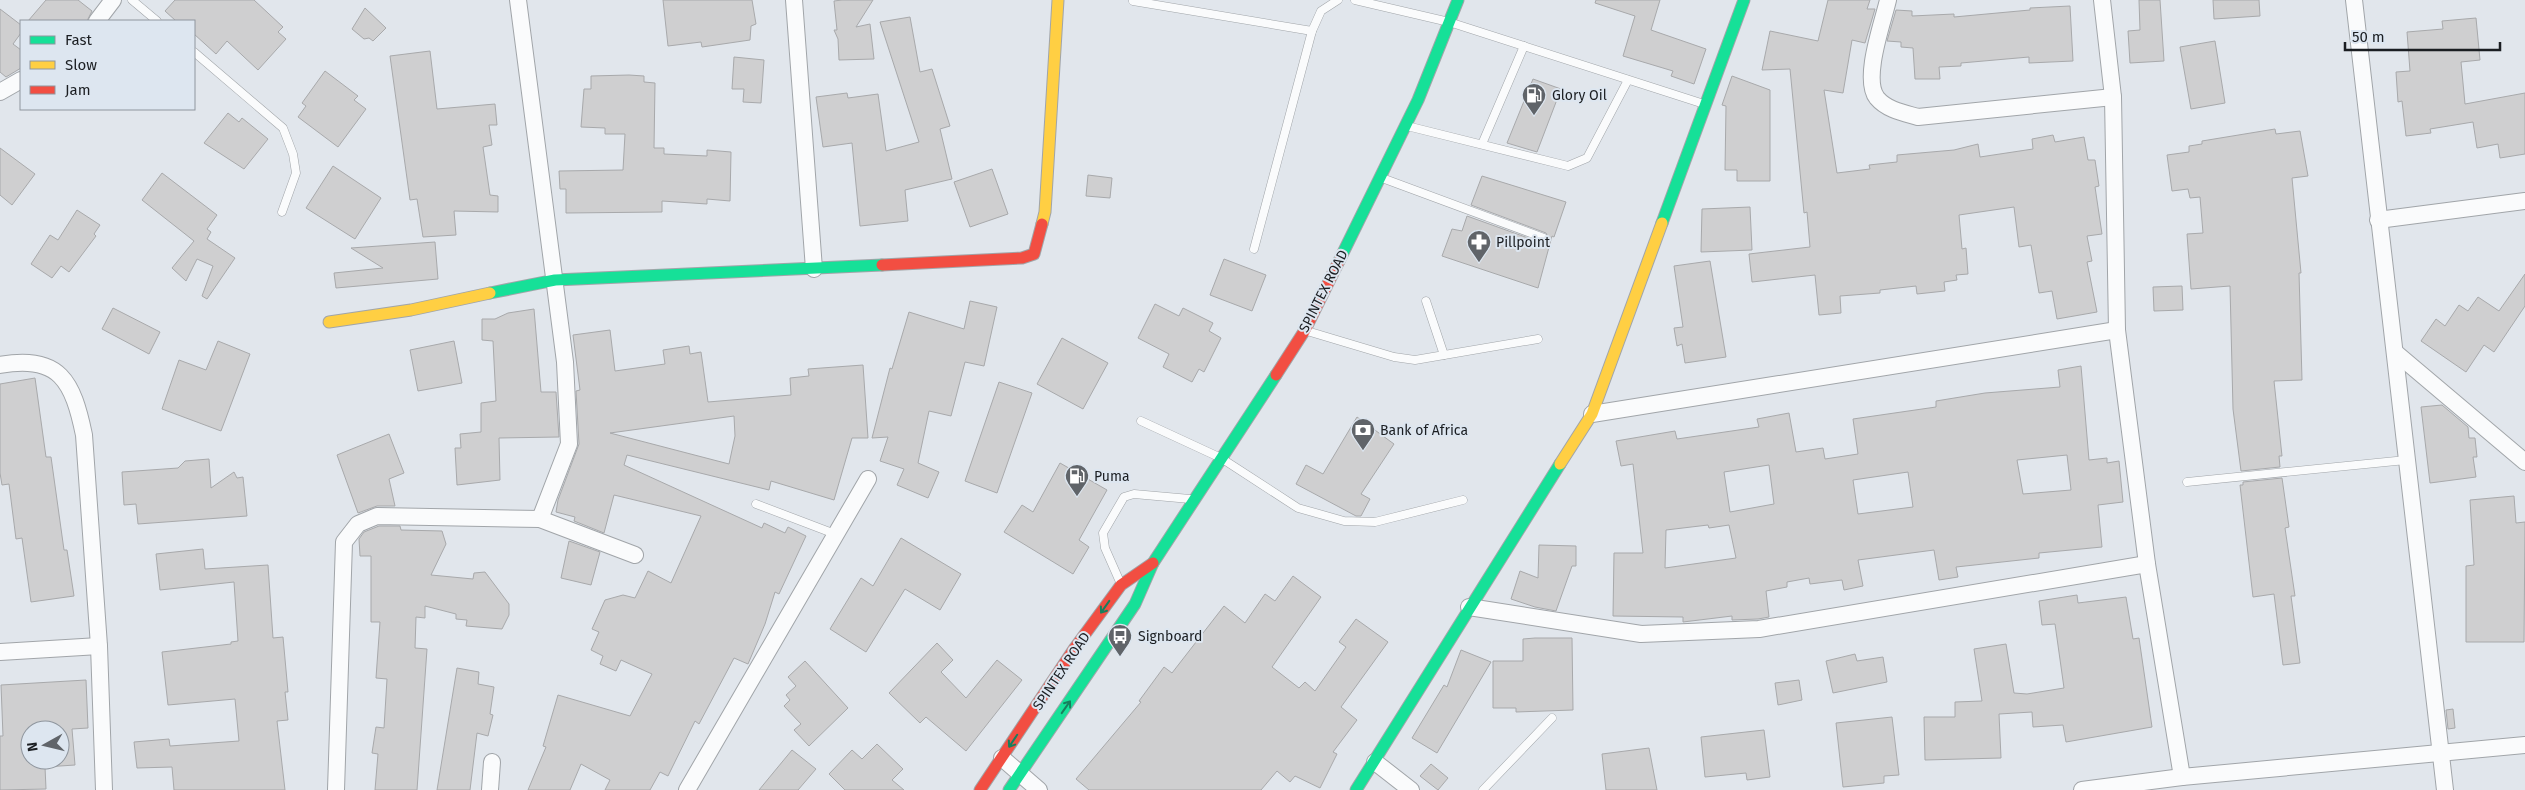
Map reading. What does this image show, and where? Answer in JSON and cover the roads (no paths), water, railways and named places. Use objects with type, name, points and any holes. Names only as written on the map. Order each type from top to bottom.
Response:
[{"type":"street","points":[[98,20],[113,0]]},
{"type":"street","points":[[518,0],[565,362],[569,444],[540,519]]},
{"type":"street","points":[[794,0],[814,269]]},
{"type":"street","points":[[329,322],[411,310],[555,280],[1022,258],[1034,254],[1045,212],[1058,0]]},
{"type":"street","name":"SPINTEX ROAD","points":[[1009,790],[1135,604],[1153,563],[1305,330],[1406,125],[1458,0]]},
{"type":"street","points":[[1356,790],[1469,607],[1592,414],[1744,0]]},
{"type":"street","points":[[1888,0],[1872,64],[1872,85],[1877,97],[1895,111],[1918,117],[2113,97]]},
{"type":"street","points":[[2102,0],[2113,97],[2117,330],[2147,564],[2182,777]]},
{"type":"street","points":[[2354,0],[2445,790]]},
{"type":"street","points":[[0,92],[20,81]]},
{"type":"street","points":[[2378,220],[2525,201]]},
{"type":"street","points":[[1592,414],[2117,330]]},
{"type":"street","points":[[2396,353],[2525,462]]},
{"type":"street","points":[[0,366],[30,361],[53,369],[70,387],[78,406],[84,435],[99,646],[104,790]]},
{"type":"street","points":[[687,790],[868,479]]},
{"type":"street","points":[[336,790],[344,542],[358,524],[377,516],[540,519],[635,555]]},
{"type":"street","name":"SPINTEX ROAD","points":[[980,790],[1074,649],[1121,585],[1153,563]]},
{"type":"street","points":[[1469,607],[1640,634],[1759,629],[2147,564]]},
{"type":"street","points":[[0,652],[99,646]]},
{"type":"street","points":[[2082,790],[2182,777],[2525,745]]},
{"type":"street","points":[[1002,758],[1039,790]]},
{"type":"street","points":[[490,790],[492,762]]},
{"type":"street","points":[[1374,762],[1411,790]]},
{"type":"lane","points":[[132,0],[156,20]]},
{"type":"lane","points":[[1254,249],[1312,31],[1321,11],[1338,0]]},
{"type":"lane","points":[[1355,0],[1449,22],[1705,105]]},
{"type":"lane","points":[[1133,1],[1312,31]]},
{"type":"lane","points":[[1482,144],[1524,46]]},
{"type":"lane","points":[[195,53],[283,128],[293,154],[296,173],[282,212]]},
{"type":"lane","points":[[1406,125],[1568,166],[1577,164],[1587,158],[1628,80]]},
{"type":"lane","points":[[1380,177],[1544,238]]},
{"type":"lane","points":[[1426,300],[1444,355]]},
{"type":"lane","points":[[1305,330],[1394,357],[1414,360],[1538,339]]},
{"type":"lane","points":[[1141,421],[1221,458],[1298,508],[1344,521],[1376,522],[1463,500]]},
{"type":"lane","points":[[2187,482],[2406,460]]},
{"type":"lane","points":[[1121,585],[1105,548],[1103,533],[1124,497],[1134,494],[1194,500]]},
{"type":"lane","points":[[756,504],[835,534]]},
{"type":"lane","points":[[1483,790],[1552,718]]},
{"type":"place","name":"Glory Oil","points":[[1534,116]]},
{"type":"place","name":"Pillpoint","points":[[1479,263]]},
{"type":"place","name":"Bank of Africa","points":[[1363,451]]},
{"type":"place","name":"Puma","points":[[1077,497]]},
{"type":"place","name":"Signboard","points":[[1120,657]]}]
